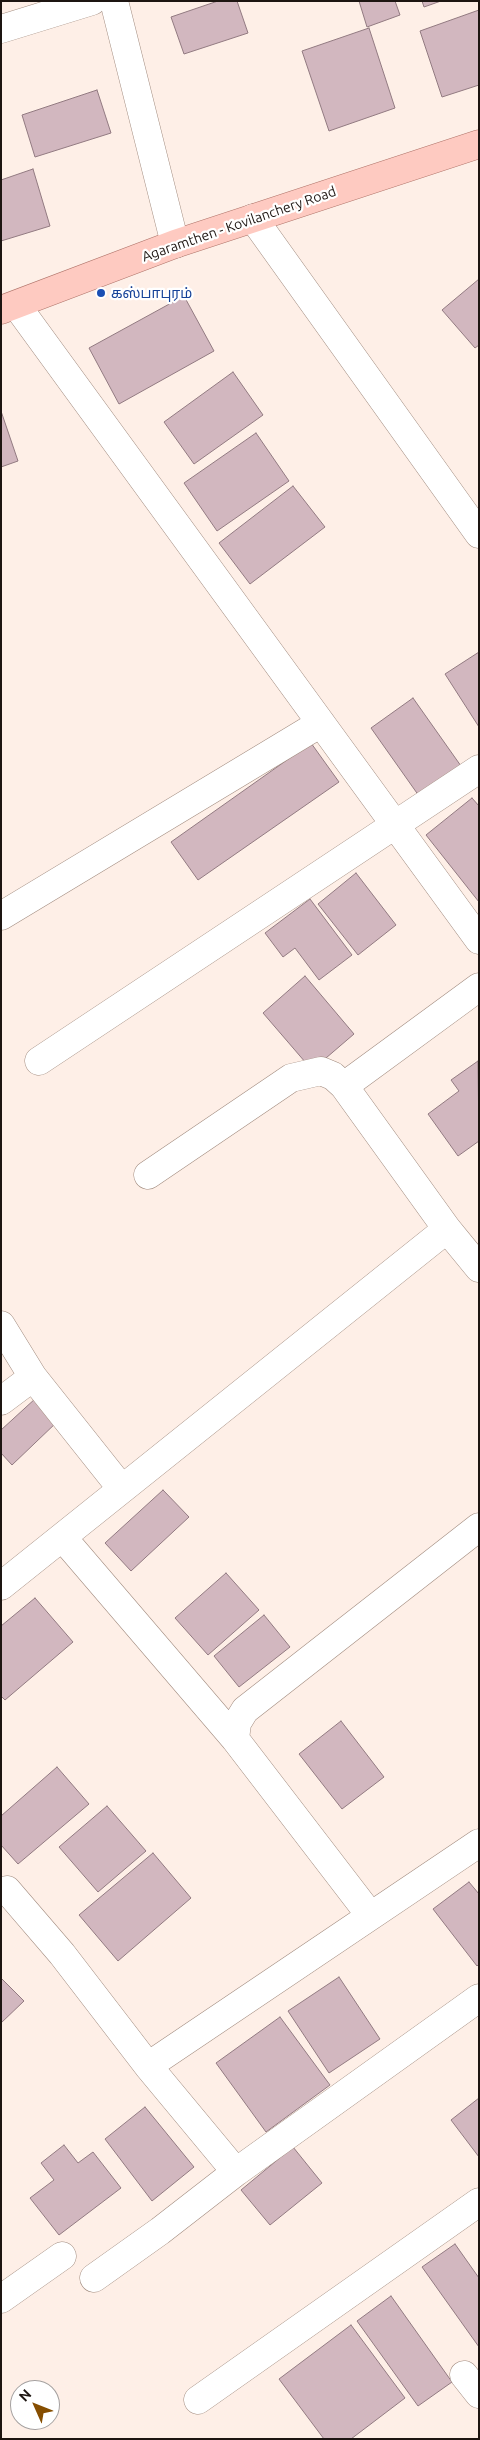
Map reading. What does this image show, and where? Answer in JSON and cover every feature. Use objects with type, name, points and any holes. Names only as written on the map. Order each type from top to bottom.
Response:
[{"type":"main road","name":"Agaramthen - Kovilanchery Road","points":[[9,308],[175,244],[479,144]]},
{"type":"street","points":[[1,29],[92,1]]},
{"type":"street","points":[[114,1],[175,244]]},
{"type":"street","points":[[253,218],[476,525]]},
{"type":"street","points":[[9,308],[321,723],[479,940]]},
{"type":"street","points":[[1,916],[321,723]]},
{"type":"street","points":[[39,1061],[479,769]]},
{"type":"street","points":[[344,1086],[479,987]]},
{"type":"street","points":[[148,1175],[290,1078],[321,1071],[333,1076],[344,1086],[447,1229],[479,1268]]},
{"type":"street","points":[[1,1586],[96,1512],[122,1488],[447,1229]]},
{"type":"street","points":[[1,1325],[33,1377],[122,1488]]},
{"type":"street","points":[[1,1401],[33,1377]]},
{"type":"street","points":[[235,1739],[237,1723],[245,1710],[479,1527]]},
{"type":"street","points":[[63,1538],[235,1739],[370,1915]]},
{"type":"street","points":[[148,2066],[479,1843]]},
{"type":"street","points":[[3,1889],[62,1954],[148,2066],[236,2172]]},
{"type":"street","points":[[94,2278],[160,2231],[236,2172],[479,1998]]},
{"type":"street","points":[[198,2400],[479,2202]]},
{"type":"street","points":[[1,2299],[62,2256]]},
{"type":"building","points":[[218,1],[237,1],[248,33],[184,54],[171,17]]},
{"type":"building","points":[[359,1],[395,1],[400,15],[367,27]]},
{"type":"building","points":[[422,1],[441,1],[424,7]]},
{"type":"building","points":[[479,10],[479,85],[442,97],[420,31]]},
{"type":"building","points":[[369,28],[395,108],[329,131],[302,51]]},
{"type":"building","points":[[97,90],[111,133],[35,157],[22,115]]},
{"type":"building","points":[[33,169],[50,226],[1,241],[1,180]]},
{"type":"building","points":[[479,279],[479,345],[475,348],[442,310]]},
{"type":"building","points":[[184,296],[214,351],[119,404],[89,348]]},
{"type":"building","points":[[233,372],[263,415],[194,464],[164,422]]},
{"type":"building","points":[[1,411],[18,461],[1,467]]},
{"type":"building","points":[[256,433],[289,481],[217,531],[184,483]]},
{"type":"building","points":[[293,486],[325,527],[250,584],[219,543]]},
{"type":"building","points":[[479,652],[479,727],[445,674]]},
{"type":"building","points":[[413,698],[461,766],[419,796],[371,728]]},
{"type":"building","points":[[311,743],[339,782],[198,880],[171,842]]},
{"type":"building","points":[[472,798],[479,806],[479,902],[426,835]]},
{"type":"building","points":[[356,873],[396,925],[358,955],[318,904]]},
{"type":"building","points":[[310,899],[352,955],[319,980],[295,948],[283,957],[265,933]]},
{"type":"building","points":[[305,976],[354,1034],[312,1070],[263,1013]]},
{"type":"building","points":[[478,1061],[479,1141],[458,1156],[428,1114],[459,1091],[451,1080]]},
{"type":"building","points":[[36,1398],[58,1421],[12,1465],[1,1453],[1,1430]]},
{"type":"building","points":[[163,1490],[189,1517],[131,1571],[105,1543]]},
{"type":"building","points":[[226,1573],[259,1610],[208,1655],[175,1618]]},
{"type":"building","points":[[35,1598],[73,1642],[5,1700],[1,1696],[1,1626]]},
{"type":"building","points":[[264,1615],[290,1647],[239,1687],[214,1656]]},
{"type":"building","points":[[341,1721],[384,1777],[342,1809],[299,1754]]},
{"type":"building","points":[[57,1767],[89,1804],[18,1864],[1,1845],[1,1816]]},
{"type":"building","points":[[107,1806],[146,1851],[98,1892],[59,1847]]},
{"type":"building","points":[[153,1853],[191,1898],[118,1961],[79,1915]]},
{"type":"building","points":[[469,1882],[479,1894],[479,1964],[477,1966],[433,1909]]},
{"type":"building","points":[[339,1977],[380,2039],[329,2073],[288,2011]]},
{"type":"building","points":[[1,1978],[24,2001],[1,2023]]},
{"type":"building","points":[[280,2017],[330,2085],[266,2132],[216,2063]]},
{"type":"building","points":[[479,2098],[479,2157],[451,2120]]},
{"type":"building","points":[[145,2107],[194,2167],[152,2201],[105,2139]]},
{"type":"building","points":[[64,2145],[78,2163],[93,2152],[121,2188],[59,2235],[30,2198],[54,2180],[41,2163]]},
{"type":"building","points":[[293,2147],[322,2183],[270,2225],[241,2190]]},
{"type":"building","points":[[455,2244],[479,2278],[479,2347],[422,2267]]},
{"type":"building","points":[[391,2296],[452,2382],[418,2406],[357,2321]]},
{"type":"building","points":[[351,2325],[405,2398],[351,2439],[324,2439],[279,2379]]},
{"type":"place","name":"கஸ்பாபுரம்","points":[[101,293]]}]
